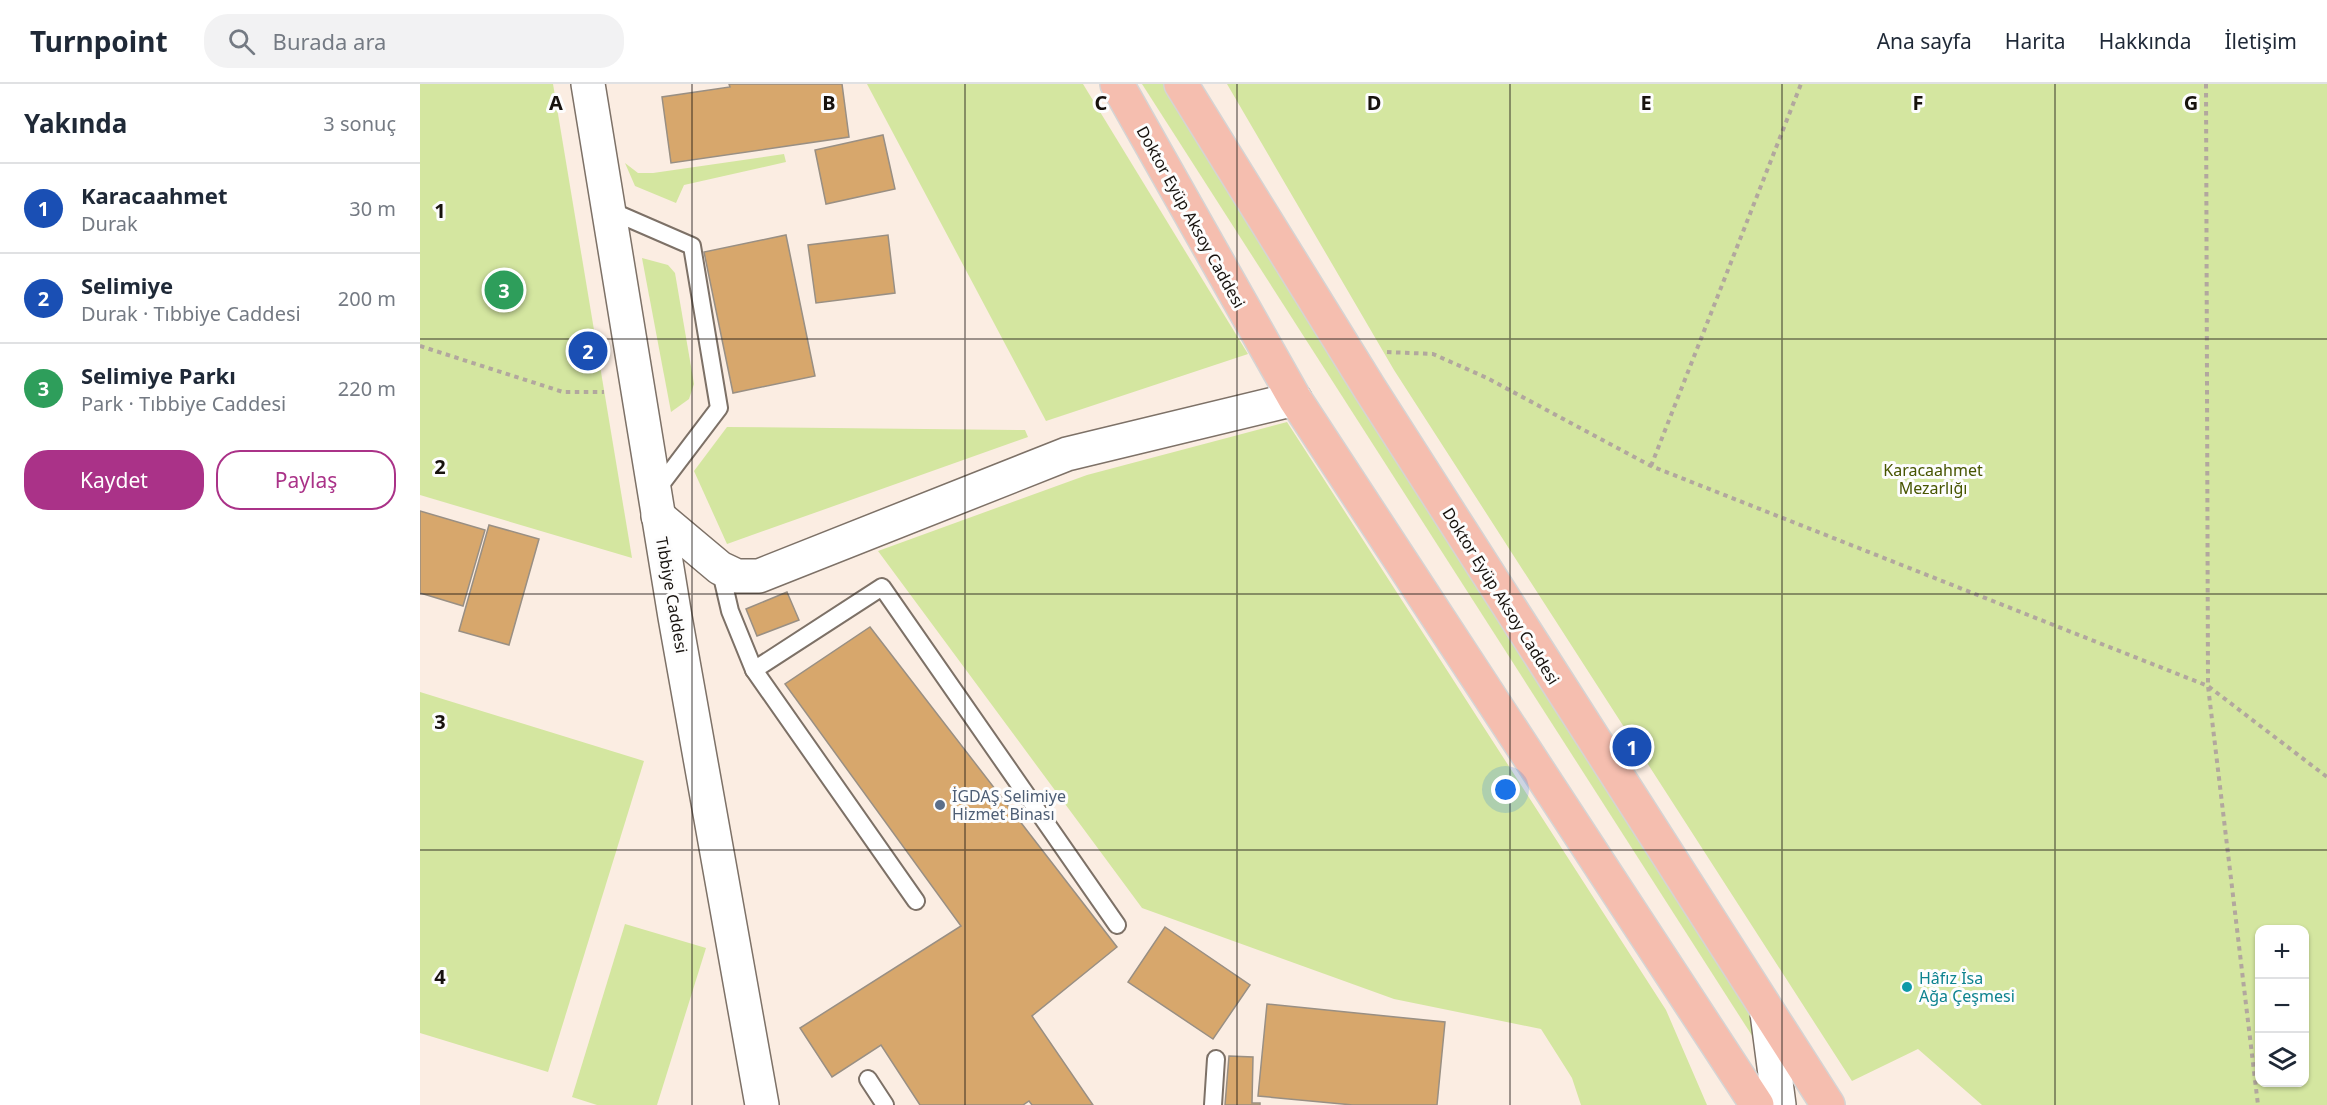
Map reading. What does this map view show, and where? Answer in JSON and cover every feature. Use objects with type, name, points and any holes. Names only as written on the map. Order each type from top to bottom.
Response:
[{"type":"main road","name":"Tıbbiye Caddesi","points":[[588,84],[656,505],[762,1105]]},
{"type":"main road","name":"Doktor Eyüp Aksoy Caddesi","points":[[1117,84],[1295,399],[1757,1105]]},
{"type":"main road","name":"Doktor Eyüp Aksoy Caddesi","points":[[1181,84],[1348,354],[1767,1013],[1828,1105]]},
{"type":"main road","points":[[656,505],[720,568],[737,576],[759,576],[1067,454],[1295,399]]},
{"type":"main road","points":[[1767,1013],[1779,1105]]},
{"type":"main road","points":[[1715,1041],[1736,1105]]},
{"type":"lane","points":[[609,210],[692,246],[719,408],[656,505]]},
{"type":"lane","points":[[720,568],[730,611],[754,670],[916,901]]},
{"type":"lane","points":[[754,670],[882,587],[1117,924]]},
{"type":"lane","points":[[1213,1105],[1216,1059]]},
{"type":"lane","points":[[868,1079],[885,1105]]},
{"type":"path","points":[[1651,466],[1801,84]]},
{"type":"path","points":[[2206,84],[2208,686],[2258,1105]]},
{"type":"path","points":[[420,346],[563,392],[638,392]]},
{"type":"path","points":[[1348,354],[1433,354],[1487,378],[1651,466],[2208,686],[2327,777]]},
{"type":"green space","points":[[420,84],[553,84],[632,558],[420,495]]},
{"type":"green space","points":[[867,84],[1083,84],[1248,354],[1046,421]]},
{"type":"green space","points":[[1142,84],[1166,84],[1756,1016],[1767,1059]]},
{"type":"green space","name":"Karacaahmet Mezarlığı","points":[[1227,84],[2327,84],[2327,1105],[1982,1105],[1918,1049],[1852,1081],[1394,370]]},
{"type":"green space","points":[[784,154],[786,162],[684,185],[676,203],[635,186],[625,163],[638,173],[653,173]]},
{"type":"green space","points":[[642,258],[668,265],[675,273],[694,384],[689,399],[671,412]]},
{"type":"green space","points":[[1287,422],[1666,1010],[1707,1105],[1581,1105],[1572,1078],[1541,1029],[1394,999],[1142,908],[878,551],[1087,475]]},
{"type":"green space","points":[[727,427],[1025,430],[1028,437],[727,544],[694,471]]},
{"type":"green space","points":[[420,692],[644,761],[548,1072],[420,1033]]},
{"type":"green space","points":[[625,924],[706,948],[657,1105],[597,1105],[572,1097]]},
{"type":"building","points":[[729,84],[842,84],[849,137],[671,163],[662,97],[730,87]]},
{"type":"building","points":[[883,135],[895,189],[826,204],[815,150]]},
{"type":"building","points":[[786,235],[815,376],[733,393],[704,252]]},
{"type":"building","points":[[888,235],[895,293],[816,303],[808,245]]},
{"type":"building","points":[[420,511],[485,530],[463,606],[420,593]]},
{"type":"building","points":[[489,525],[539,539],[509,645],[459,631]]},
{"type":"building","points":[[787,592],[799,620],[757,636],[746,609]]},
{"type":"building","name":"İGDAŞ Selimiye Hizmet Binası","points":[[870,627],[1117,947],[1032,1016],[1093,1105],[1032,1105],[1029,1101],[1023,1105],[920,1105],[881,1045],[832,1077],[800,1028],[961,926],[785,684]]},
{"type":"building","points":[[1165,927],[1250,985],[1213,1039],[1128,982]]},
{"type":"building","points":[[1267,1004],[1445,1022],[1437,1105],[1353,1105],[1258,1096]]},
{"type":"building","points":[[1229,1056],[1253,1057],[1252,1103],[1260,1103],[1260,1105],[1225,1105]]},
{"type":"place","name":"Selimiye Parkı","points":[[504,290]]},
{"type":"place","name":"Selimiye","points":[[588,351]]},
{"type":"place","name":"Karacaahmet","points":[[1632,747]]},
{"type":"place","name":"İGDAŞ Selimiye Hizmet Binası","points":[[940,805]]},
{"type":"place","name":"Hâfız İsa Ağa Çeşmesi","points":[[1907,987]]}]
